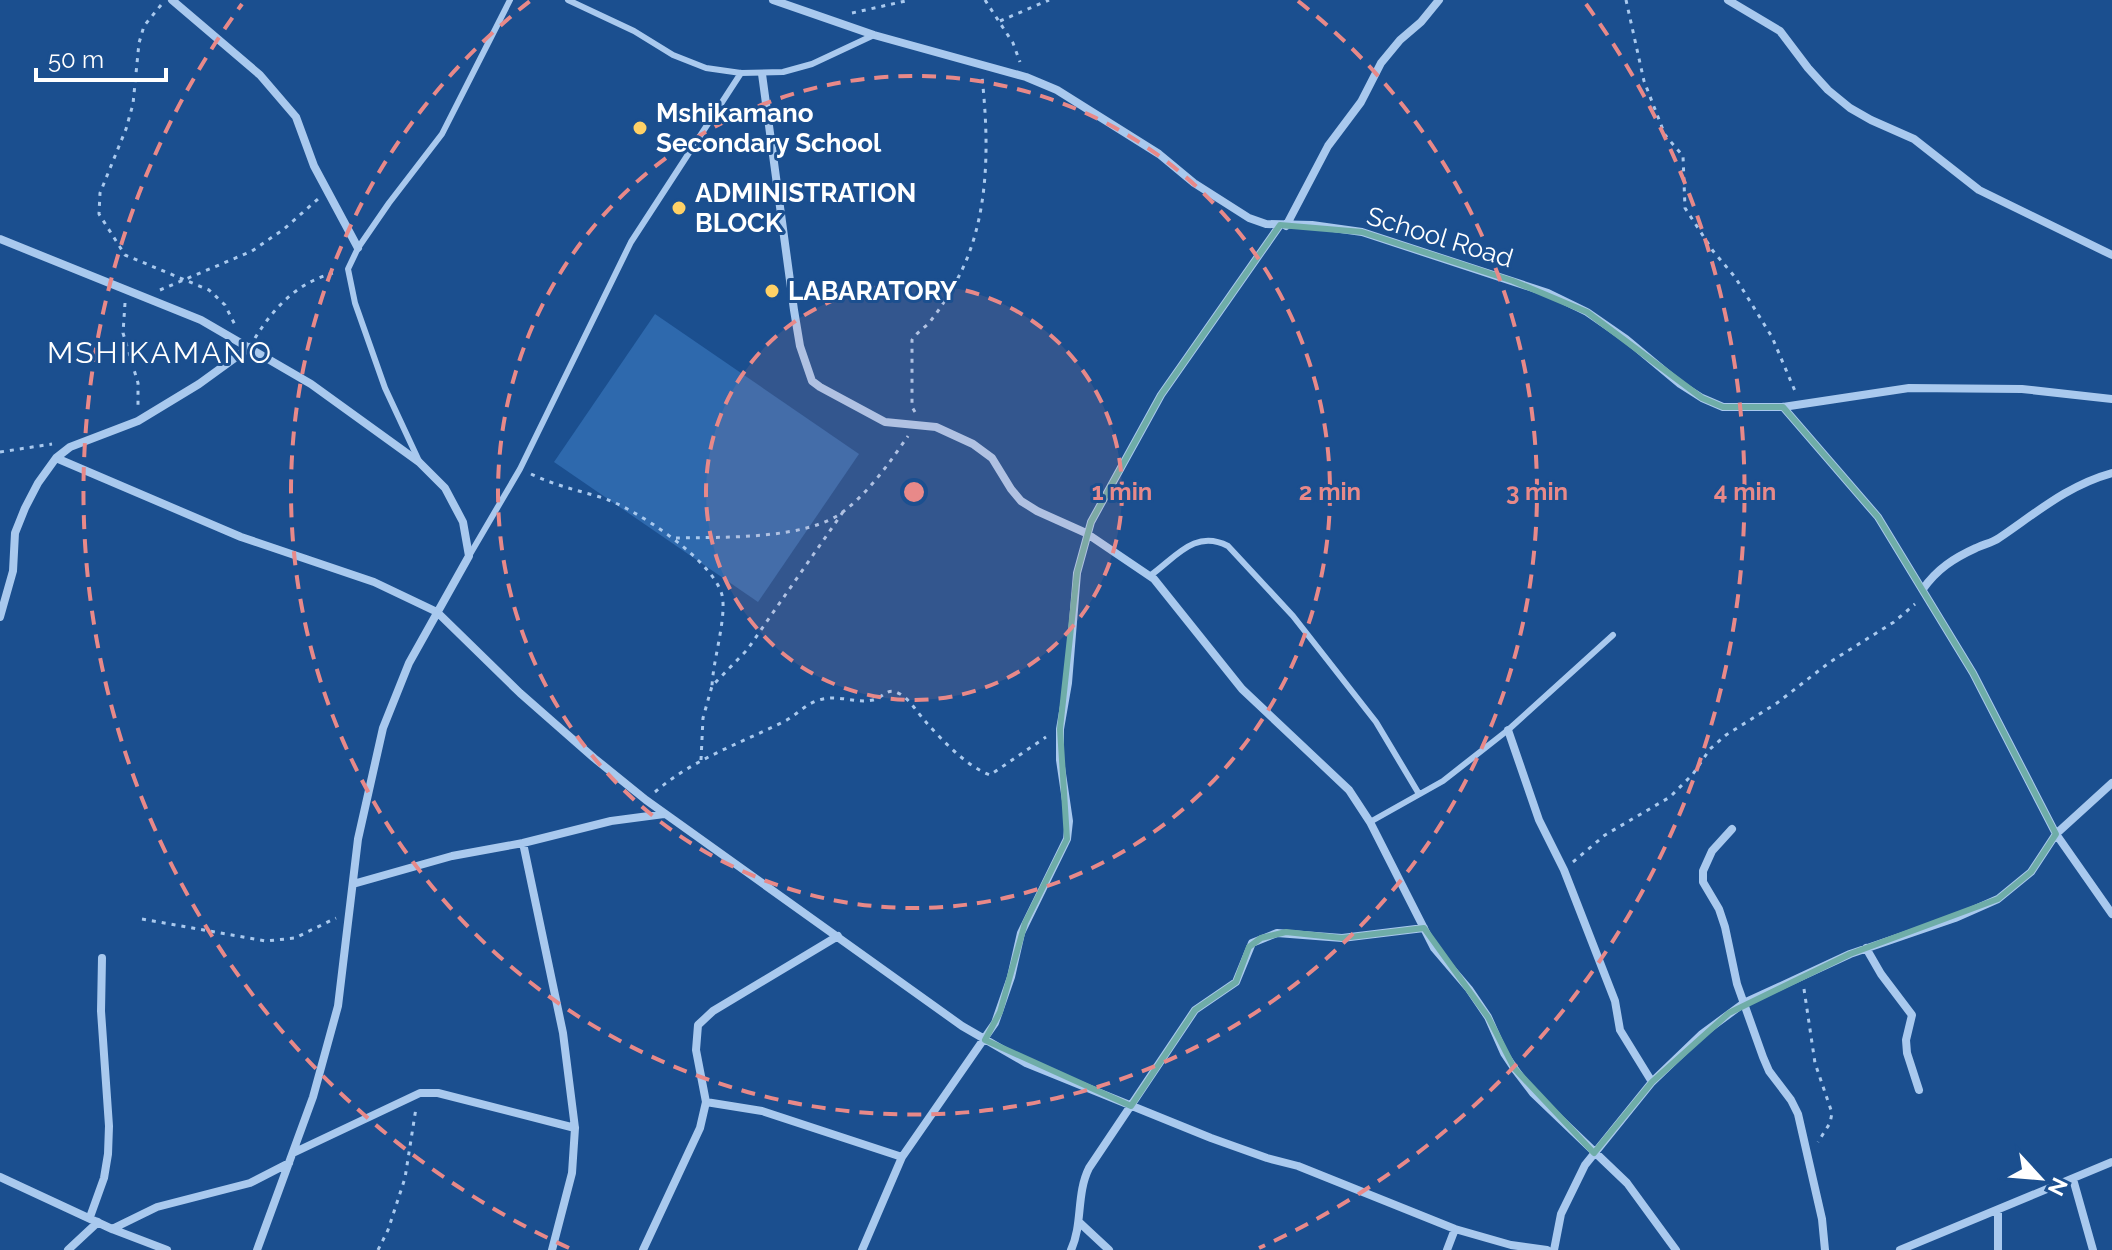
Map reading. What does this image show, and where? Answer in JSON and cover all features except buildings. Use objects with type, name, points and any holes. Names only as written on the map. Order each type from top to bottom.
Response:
[{"type":"street","points":[[170,0],[260,75],[296,117],[314,166],[358,248]]},
{"type":"street","name":"School Road","points":[[773,0],[874,35],[1026,77],[1057,90],[1159,154],[1194,183],[1249,218],[1283,226],[1312,225],[1362,232],[1548,293],[1587,312],[1702,398],[1723,407],[1783,407],[1909,388],[2022,389],[2112,399]]},
{"type":"street","points":[[862,1250],[902,1157],[985,1040],[1000,1012],[1025,923],[1067,839],[1069,821],[1060,760],[1060,729],[1068,683],[1077,573],[1086,533],[1161,395],[1283,226],[1328,146],[1361,102],[1381,63],[1439,0]]},
{"type":"street","points":[[1728,0],[1780,31],[1808,68],[1850,108],[1914,139],[1979,190],[2112,255]]},
{"type":"street","points":[[762,74],[794,310],[800,346],[812,381],[871,417],[885,422],[936,427],[973,444],[992,458],[1021,501],[1086,533],[1151,575],[1242,689],[1349,790],[1370,822],[1434,948],[1488,1017],[1504,1053],[1523,1081],[1636,1193],[1676,1250]]},
{"type":"street","points":[[0,239],[201,320],[311,384],[419,462],[445,488],[463,522],[469,556],[409,663],[383,728],[358,839],[338,1006],[313,1097],[257,1250]]},
{"type":"street","points":[[0,617],[13,571],[15,533],[31,496],[56,458],[70,447],[138,421],[199,384],[246,345]]},
{"type":"street","points":[[1783,407],[1878,517],[1980,685],[2056,834],[2112,914]]},
{"type":"street","points":[[56,458],[241,537],[374,582],[437,612],[548,718],[646,800],[985,1040],[1026,1063],[1455,1229],[1511,1245],[1547,1250]]},
{"type":"street","points":[[1924,591],[1939,569],[1996,541],[2019,522],[2081,483],[2112,473]]},
{"type":"street","points":[[1508,730],[1542,828],[1564,870],[1615,1001],[1620,1030],[1652,1082]]},
{"type":"street","points":[[1554,1250],[1566,1202],[1594,1153],[1652,1082],[1702,1034],[1744,1003],[1866,948],[1955,918],[1998,899],[2031,872],[2056,834],[2112,783]]},
{"type":"street","points":[[353,884],[452,856],[523,843],[611,821],[665,814]]},
{"type":"street","points":[[1732,829],[1712,851],[1702,878],[1719,909],[1736,982],[1769,1071],[1791,1100],[1808,1154],[1822,1219],[1825,1250]]},
{"type":"street","points":[[523,843],[563,1033],[575,1128],[572,1173],[552,1250]]},
{"type":"street","points":[[1071,1250],[1080,1223],[1086,1173],[1195,1010],[1236,982],[1249,947],[1256,940],[1286,932],[1342,938],[1424,928]]},
{"type":"street","points":[[643,1250],[700,1128],[706,1102],[695,1041],[698,1025],[838,936]]},
{"type":"street","points":[[1866,948],[1912,1015],[1906,1040],[1907,1053],[1919,1090]]},
{"type":"street","points":[[68,1250],[94,1220],[108,1154],[101,1011],[102,958]]},
{"type":"street","points":[[112,1229],[157,1207],[250,1183],[292,1158],[420,1093],[438,1093],[575,1128]]},
{"type":"street","points":[[706,1102],[762,1111],[902,1157]]},
{"type":"street","points":[[1900,1250],[2112,1162]]},
{"type":"street","points":[[0,1177],[112,1229],[167,1250]]},
{"type":"street","points":[[2073,1179],[2093,1250]]},
{"type":"street","points":[[1998,1210],[1998,1250]]},
{"type":"street","points":[[1080,1223],[1109,1250]]},
{"type":"street","points":[[1447,1250],[1455,1229]]},
{"type":"lane","points":[[419,462],[385,388],[355,303],[348,269],[358,248],[403,183],[442,134],[510,0]]},
{"type":"lane","points":[[568,0],[634,31],[673,55],[706,68],[741,73],[762,74],[812,64],[874,35]]},
{"type":"lane","points":[[469,556],[520,469],[631,242],[741,73]]},
{"type":"lane","points":[[1151,575],[1201,540],[1217,541],[1228,546],[1293,616],[1376,722],[1419,794]]},
{"type":"lane","points":[[1370,822],[1443,781],[1508,730],[1613,635]]},
{"type":"path","points":[[170,0],[151,15],[144,26],[139,43],[133,104],[98,203],[99,214],[125,255],[209,290],[225,305],[246,345],[287,297],[306,283],[348,269]]},
{"type":"path","points":[[852,13],[910,0]]},
{"type":"path","points":[[985,0],[1013,43],[1026,77]]},
{"type":"path","points":[[1000,21],[1049,0]]},
{"type":"path","points":[[1626,0],[1644,81],[1665,135],[1683,156],[1685,208],[1713,251],[1735,277],[1772,337],[1801,404]]},
{"type":"path","points":[[936,427],[912,407],[912,340],[931,320],[960,276],[974,236],[984,188],[986,152],[985,102],[980,65]]},
{"type":"path","points":[[144,298],[224,265],[271,239],[328,192]]},
{"type":"path","points":[[120,289],[126,313],[123,333],[138,383],[138,421]]},
{"type":"path","points":[[712,686],[747,650],[843,512],[876,478],[915,426]]},
{"type":"path","points":[[0,452],[61,443]]},
{"type":"path","points":[[520,469],[555,485],[625,507],[674,538],[715,578],[722,596],[723,615],[713,663],[712,686],[703,718],[701,760]]},
{"type":"path","points":[[674,538],[807,530],[843,512]]},
{"type":"path","points":[[1564,870],[1605,835],[1670,797],[1693,774],[1710,749],[1726,735],[1777,703],[1830,662],[1894,622],[1924,591]]},
{"type":"path","points":[[646,800],[669,780],[701,760],[786,721],[817,700],[845,697],[872,700],[889,690],[904,697],[970,763],[990,775],[1060,729]]},
{"type":"path","points":[[142,919],[246,939],[274,941],[295,938],[351,912]]},
{"type":"path","points":[[1803,977],[1815,1063],[1832,1113],[1825,1131],[1808,1154]]},
{"type":"path","points":[[378,1250],[405,1178],[412,1122],[420,1093]]},
{"type":"highlighted area","points":[[1280,225],[1362,232],[1513,281],[1587,312],[1702,398],[1723,407],[1783,407],[1878,517],[1973,673],[2056,834],[2031,872],[1998,899],[1850,954],[1729,1013],[1652,1082],[1594,1153],[1514,1068],[1488,1017],[1424,928],[1342,938],[1286,932],[1261,938],[1249,947],[1236,982],[1195,1010],[1131,1106],[985,1040],[1000,1012],[1025,923],[1067,839],[1060,729],[1077,573],[1091,522],[1161,395]]},
{"type":"shaded area","points":[[655,314],[859,454],[758,602],[554,462]]},
{"type":"place","name":"Mshikamano Secondary School","points":[[640,128]]},
{"type":"place","name":"ADMINISTRATION BLOCK","points":[[679,208]]},
{"type":"place","name":"LABARATORY","points":[[772,291]]},
{"type":"district","name":"MSHIKAMANO","points":[[160,353]]}]
